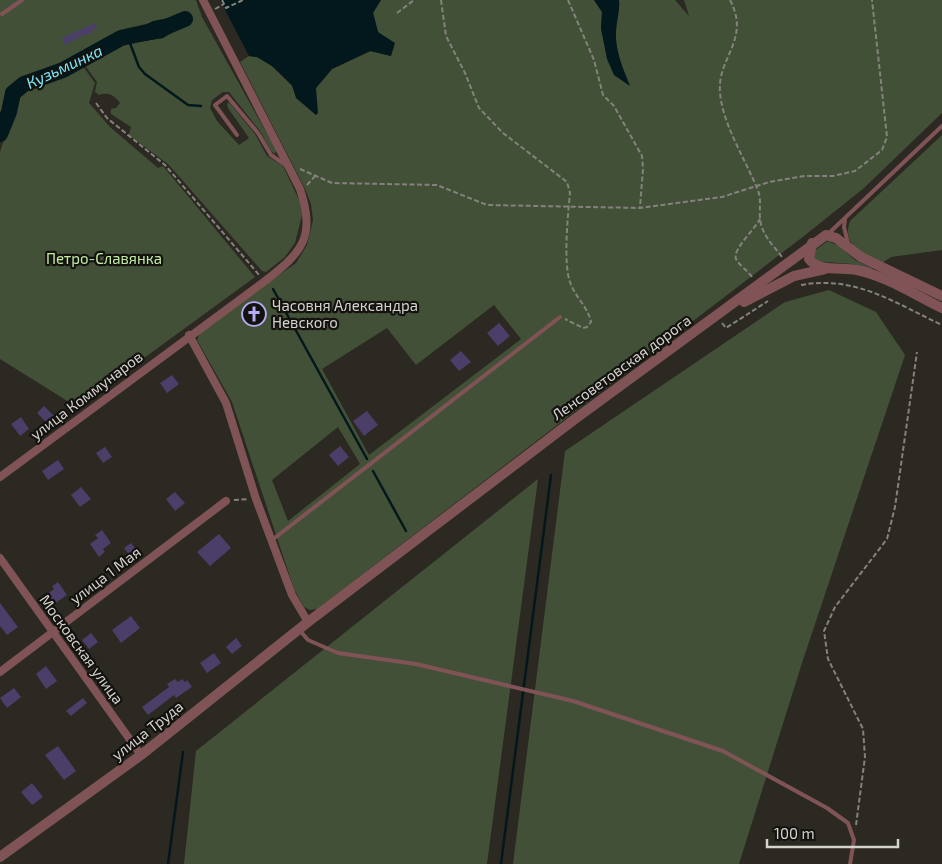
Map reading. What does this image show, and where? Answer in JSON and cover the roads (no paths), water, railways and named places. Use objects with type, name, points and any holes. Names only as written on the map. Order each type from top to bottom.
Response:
[{"type":"street","name":"улица Коммунаров","points":[[0,477],[189,335],[265,281],[288,263],[303,244],[308,218],[302,195],[203,0]]},
{"type":"street","name":"Ленсоветовская дорога","points":[[308,622],[576,419],[717,316],[812,243],[826,235]]},
{"type":"street","points":[[826,235],[838,240],[854,253],[942,296]]},
{"type":"street","points":[[812,243],[809,254],[812,262],[816,265],[871,274],[942,308]]},
{"type":"street","points":[[717,316],[794,276],[831,267]]},
{"type":"street","points":[[189,335],[226,403],[292,595],[308,622]]},
{"type":"street","name":"улица 1 Мая","points":[[0,672],[227,500]]},
{"type":"street","name":"Московская улица","points":[[0,558],[141,755]]},
{"type":"street","name":"улица Труда","points":[[0,857],[141,755],[308,622]]},
{"type":"lane","points":[[2,14],[22,0]]},
{"type":"lane","points":[[237,135],[215,105],[227,96],[258,132],[271,155],[289,167]]},
{"type":"lane","name":"Ленсоветовская дорога","points":[[826,235],[942,126]]},
{"type":"lane","points":[[845,219],[845,234],[854,253]]},
{"type":"lane","points":[[272,540],[560,317]]},
{"type":"lane","points":[[302,633],[308,640],[338,653],[416,664],[573,702],[722,750],[828,808],[848,823],[854,840],[850,864]]},
{"type":"waterway","name":"Кузьминка","points":[[0,134],[9,112],[13,93],[24,84],[63,70],[121,38],[159,30],[185,19]]},
{"type":"waterway","points":[[128,38],[139,67],[145,74],[188,105],[201,106]]},
{"type":"waterway","points":[[273,289],[367,459]]},
{"type":"waterway","points":[[373,471],[406,531]]},
{"type":"waterway","points":[[501,864],[551,475]]},
{"type":"waterway","points":[[168,864],[183,752]]},
{"type":"place","name":"Часовня Александра Невского","points":[[254,314]]},
{"type":"park label","name":"Петро-Славянка","points":[[104,258]]}]
